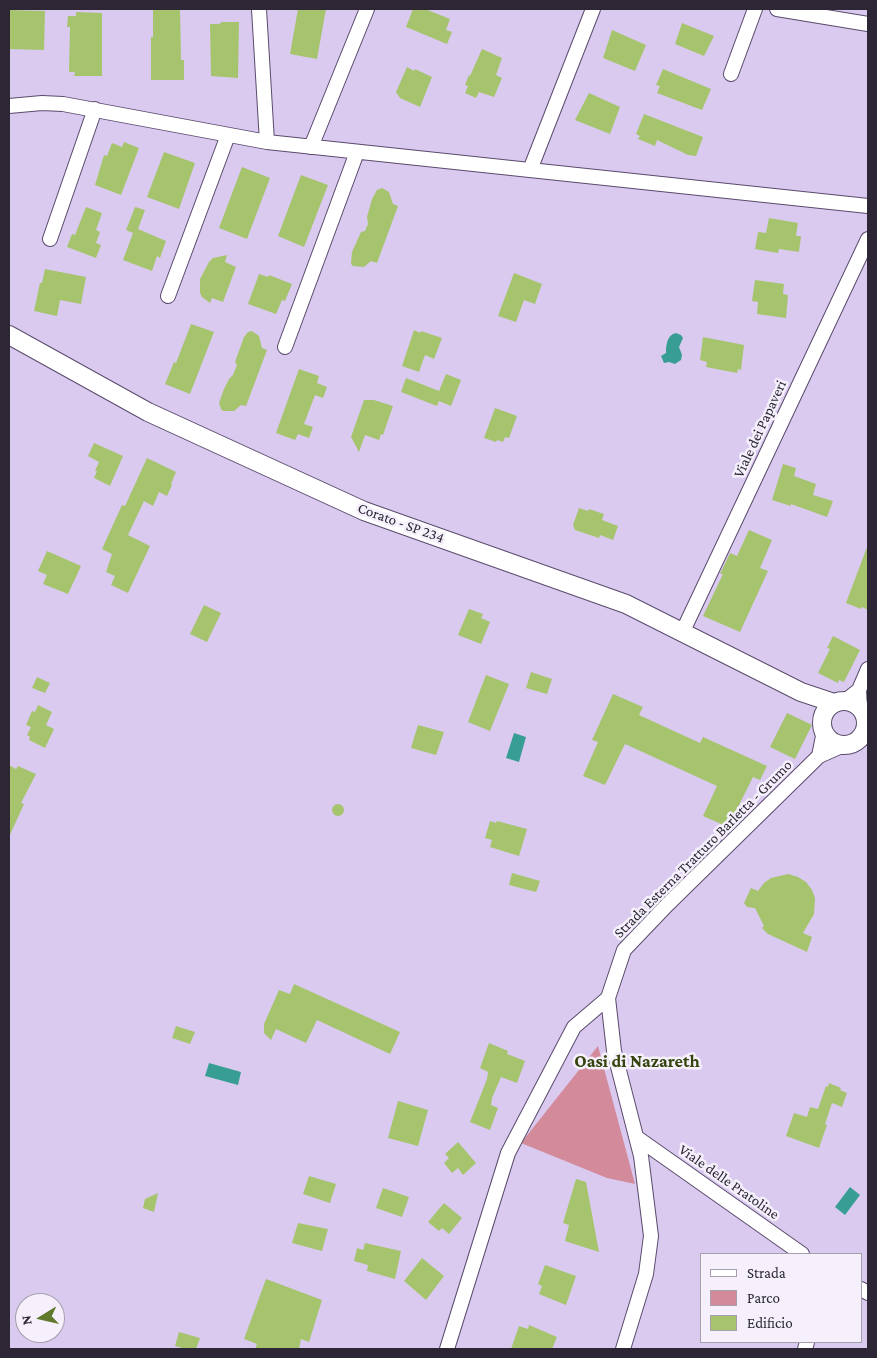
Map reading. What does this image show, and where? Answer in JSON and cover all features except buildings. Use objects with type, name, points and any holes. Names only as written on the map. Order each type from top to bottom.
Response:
[{"type":"main road","name":"Corato - SP 234","points":[[9,334],[148,412],[364,511],[626,604],[801,692],[854,711]]},
{"type":"main road","name":"Corato - SP 234","points":[[801,692],[833,742],[858,740]]},
{"type":"main road","points":[[823,726],[826,711],[854,711],[863,733],[858,740]]},
{"type":"street","points":[[259,9],[267,142]]},
{"type":"street","points":[[311,146],[367,9]]},
{"type":"street","points":[[530,170],[593,9]]},
{"type":"street","points":[[731,74],[755,9]]},
{"type":"street","points":[[777,9],[868,24]]},
{"type":"street","points":[[9,106],[42,103],[63,104],[267,142],[868,206]]},
{"type":"street","points":[[50,239],[95,109]]},
{"type":"street","points":[[168,296],[228,134]]},
{"type":"street","points":[[285,347],[358,152]]},
{"type":"street","name":"Viale dei Papaveri","points":[[682,633],[868,239]]},
{"type":"street","points":[[854,711],[859,690],[868,669]]},
{"type":"street","points":[[819,756],[823,726]]},
{"type":"street","name":"Strada Esterna Tratturo Barletta - Grumo","points":[[623,1349],[646,1274],[651,1236],[641,1156],[614,1051],[608,998],[624,950],[667,905],[819,756],[858,740]]},
{"type":"street","points":[[447,1349],[508,1153],[574,1028],[608,998]]},
{"type":"street","name":"Viale delle Pratoline","points":[[636,1137],[801,1253]]},
{"type":"green space","points":[[598,1046],[635,1184],[607,1178],[521,1143]]},
{"type":"shaded area","points":[[676,333],[683,338],[679,347],[682,355],[681,360],[675,364],[664,363],[661,356],[666,353],[669,338]]},
{"type":"shaded area","points":[[514,733],[526,737],[519,762],[506,758]]},
{"type":"shaded area","points":[[209,1063],[241,1072],[238,1085],[205,1076]]},
{"type":"shaded area","points":[[850,1187],[860,1195],[845,1215],[835,1207]]},
{"type":"district","name":"Oasi di Nazareth","points":[[637,1061]]}]
